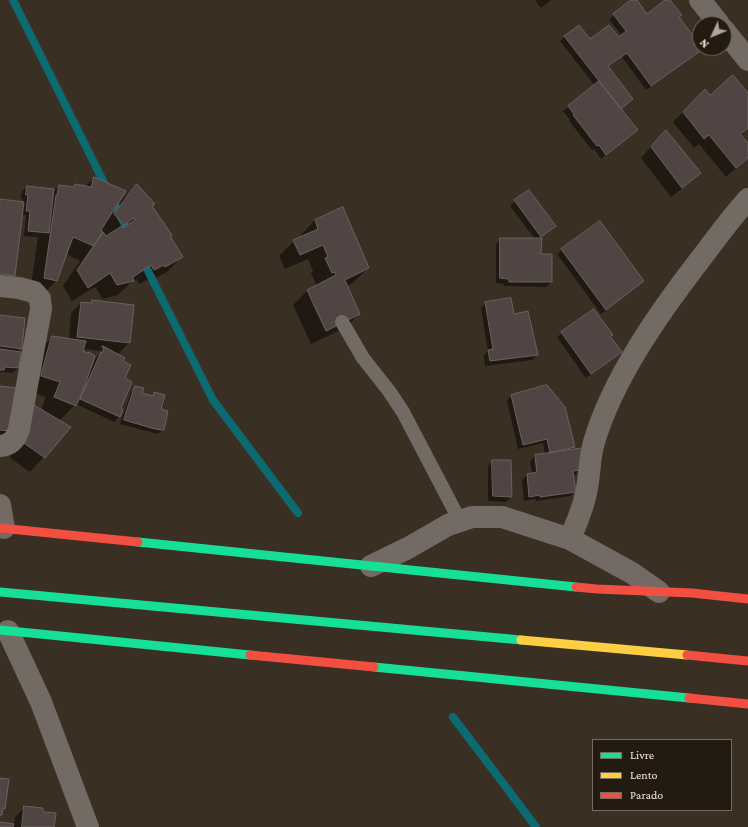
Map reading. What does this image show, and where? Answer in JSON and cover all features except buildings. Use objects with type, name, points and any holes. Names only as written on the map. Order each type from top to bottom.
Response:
[{"type":"main road","points":[[2,528],[597,589],[692,593],[748,599]]},
{"type":"main road","points":[[0,592],[748,661]]},
{"type":"main road","points":[[4,630],[748,704]]},
{"type":"street","points":[[700,0],[713,16]]},
{"type":"street","points":[[732,40],[748,60]]},
{"type":"street","points":[[570,539],[582,511],[594,442],[610,401],[635,353],[671,298],[734,214],[748,199]]},
{"type":"street","points":[[0,286],[19,288],[34,292],[40,299],[41,309],[17,436],[13,442],[0,446]]},
{"type":"street","points":[[0,505],[2,528]]},
{"type":"street","points":[[371,566],[408,548],[448,525],[472,517],[502,518],[570,539],[632,573],[659,592]]},
{"type":"street","points":[[4,630],[41,702],[88,827]]},
{"type":"lane","points":[[342,322],[363,358],[389,391],[403,412],[460,521]]},
{"type":"waterway","points":[[13,0],[130,235]]},
{"type":"waterway","points":[[142,259],[213,400],[298,513]]},
{"type":"waterway","points":[[453,717],[536,827]]},
{"type":"traffic: fast","points":[[138,542],[576,587]]},
{"type":"traffic: fast","points":[[0,592],[521,640]]},
{"type":"traffic: fast","points":[[0,630],[250,655]]},
{"type":"traffic: fast","points":[[374,667],[689,698]]},
{"type":"traffic: slow","points":[[521,640],[687,655]]},
{"type":"traffic: jam","points":[[0,528],[138,542]]},
{"type":"traffic: jam","points":[[576,587],[692,593],[748,599]]},
{"type":"traffic: jam","points":[[250,655],[374,667]]},
{"type":"traffic: jam","points":[[687,655],[748,661]]},
{"type":"traffic: jam","points":[[689,698],[748,704]]}]
